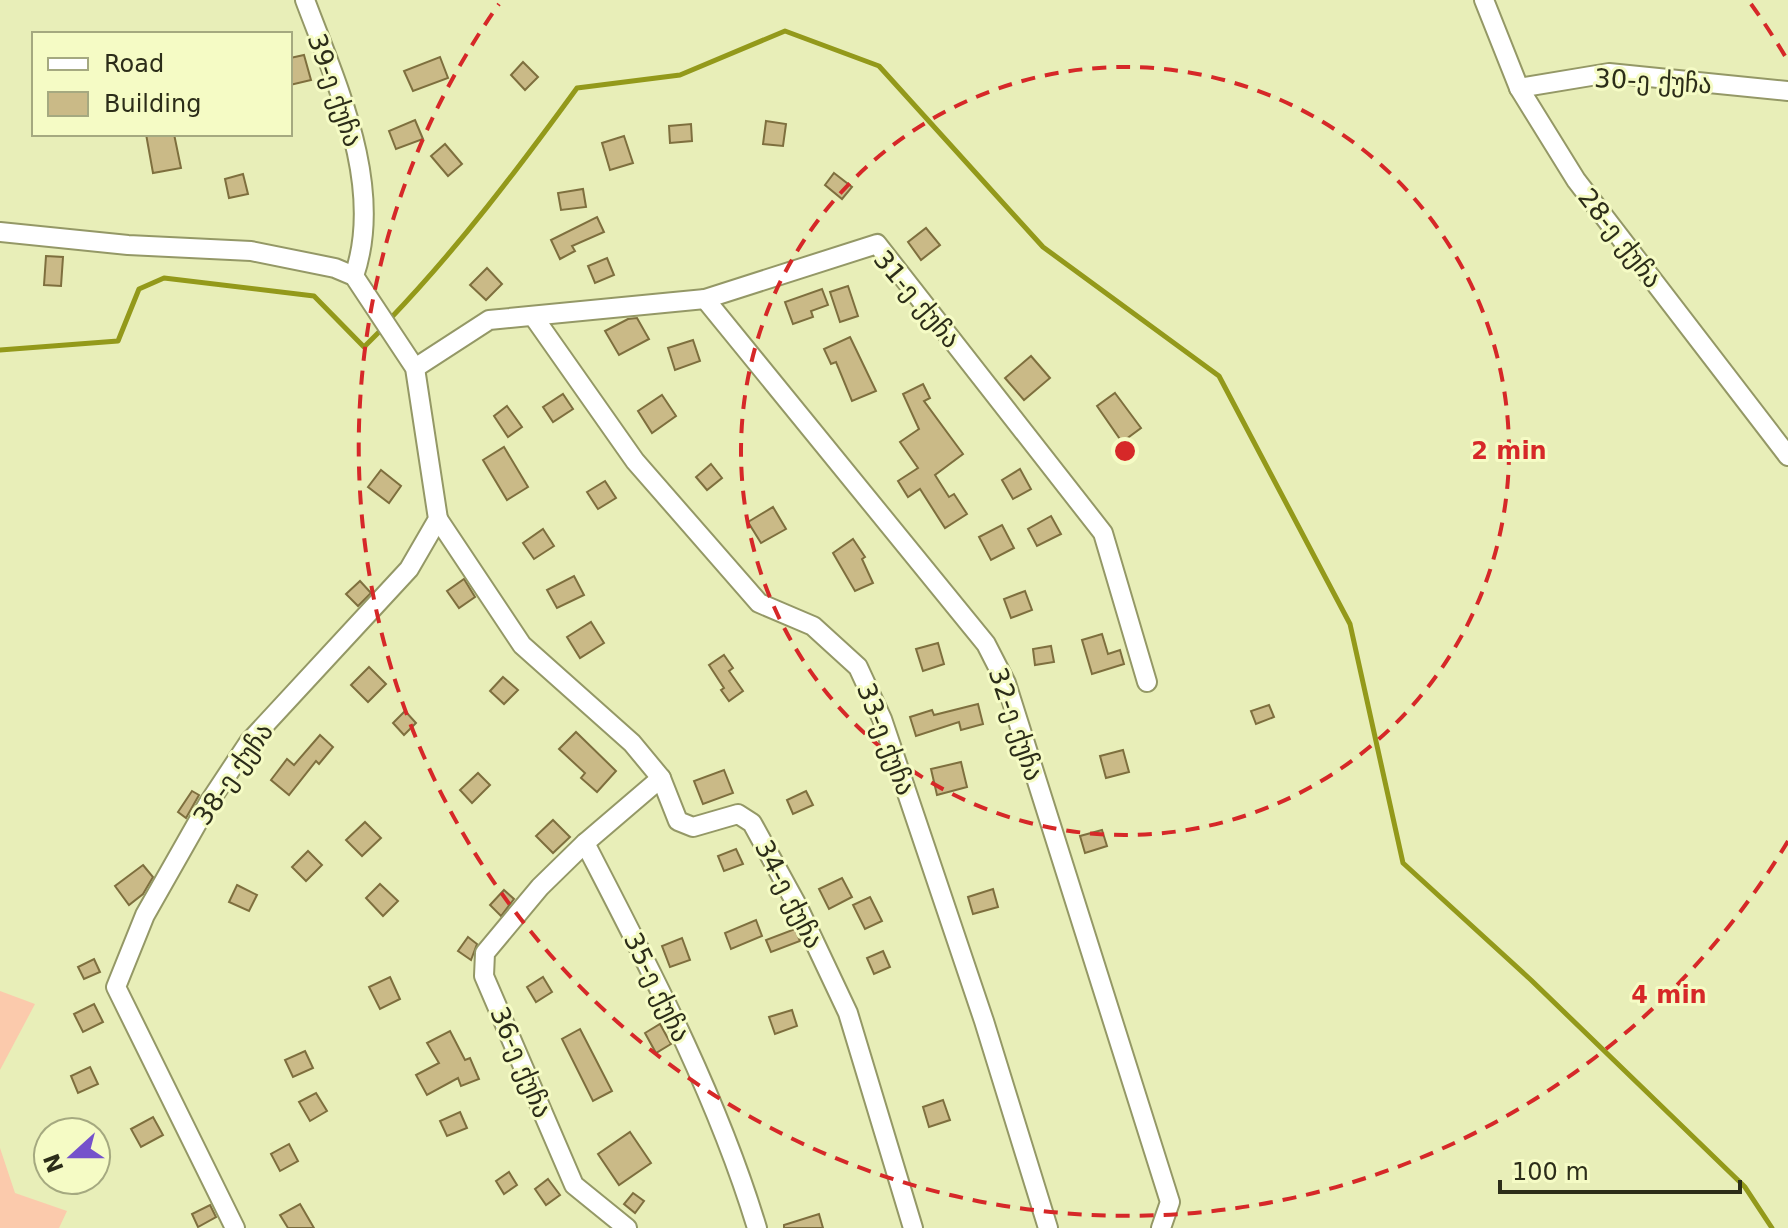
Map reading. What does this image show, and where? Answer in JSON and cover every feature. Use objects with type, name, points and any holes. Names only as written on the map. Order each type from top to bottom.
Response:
[{"type":"street","name":"39-ე ქუჩა","points":[[305,0],[354,135],[362,181],[362,253],[354,276]]},
{"type":"street","name":"28-ე ქუჩა","points":[[1484,0],[1519,88],[1576,180],[1788,456]]},
{"type":"street","name":"30-ე ქუჩა","points":[[1519,88],[1609,73],[1788,91]]},
{"type":"street","points":[[0,232],[128,245],[251,251],[335,268],[354,276],[415,368],[438,519]]},
{"type":"street","name":"31-ე ქუჩა","points":[[415,368],[489,320],[705,299],[877,244],[1103,533],[1147,682]]},
{"type":"street","name":"32-ე ქუჩა","points":[[705,299],[986,644],[1006,683],[1170,1202],[1161,1228]]},
{"type":"street","name":"33-ე ქუჩა","points":[[533,316],[635,461],[759,603],[813,626],[858,667],[887,734],[984,1021],[1048,1228]]},
{"type":"street","name":"34-ე ქუჩა","points":[[438,519],[522,645],[632,743],[661,778],[678,821],[693,827],[738,814],[752,823],[797,905],[848,1013],[913,1228]]},
{"type":"street","name":"38-ე ქუჩა","points":[[235,1228],[116,987],[145,915],[208,804],[249,742],[409,569],[438,519]]},
{"type":"street","points":[[585,843],[661,778]]},
{"type":"street","name":"36-ე ქუჩა","points":[[585,843],[540,887],[485,953],[484,976],[574,1185],[627,1228]]},
{"type":"street","name":"35-ე ქუჩა","points":[[585,843],[672,1012],[744,1185],[757,1228]]},
{"type":"shaded area","points":[[0,991],[35,1004],[0,1070]]},
{"type":"shaded area","points":[[0,1148],[15,1193],[67,1211],[59,1228],[0,1228]]},
{"type":"building","points":[[304,55],[311,80],[292,85],[292,58]]},
{"type":"building","points":[[440,57],[448,78],[413,91],[404,71]]},
{"type":"building","points":[[523,62],[538,77],[525,90],[511,75]]},
{"type":"building","points":[[415,120],[423,139],[396,149],[389,131]]},
{"type":"building","points":[[766,121],[786,124],[783,146],[763,144]]},
{"type":"building","points":[[691,124],[692,141],[670,143],[669,126]]},
{"type":"building","points":[[146,136],[174,136],[181,168],[153,173]]},
{"type":"building","points":[[624,136],[633,163],[610,170],[602,143]]},
{"type":"building","points":[[445,144],[462,164],[448,176],[431,156]]},
{"type":"building","points":[[834,173],[852,187],[842,199],[825,185]]},
{"type":"building","points":[[243,174],[248,194],[229,198],[225,179]]},
{"type":"building","points":[[583,189],[586,207],[561,210],[558,193]]},
{"type":"building","points":[[597,217],[604,232],[572,246],[575,251],[560,259],[551,240]]},
{"type":"building","points":[[926,228],[940,245],[921,260],[908,242]]},
{"type":"building","points":[[46,256],[63,257],[61,286],[44,285]]},
{"type":"building","points":[[607,258],[614,275],[595,283],[588,266]]},
{"type":"building","points":[[487,268],[502,284],[486,300],[470,285]]},
{"type":"building","points":[[848,286],[858,316],[840,322],[830,292]]},
{"type":"building","points":[[822,289],[828,305],[811,311],[813,317],[793,324],[785,302]]},
{"type":"building","points":[[637,318],[649,339],[619,355],[605,331],[628,319]]},
{"type":"building","points":[[850,337],[876,391],[852,401],[836,362],[831,364],[824,349]]},
{"type":"building","points":[[693,340],[700,361],[675,370],[668,348]]},
{"type":"building","points":[[1031,356],[1050,378],[1024,400],[1005,378]]},
{"type":"building","points":[[923,384],[930,398],[924,401],[963,454],[935,475],[949,497],[954,494],[967,514],[945,528],[920,489],[908,497],[898,481],[918,468],[900,442],[919,429],[903,394]]},
{"type":"building","points":[[1115,393],[1141,428],[1122,442],[1097,406]]},
{"type":"building","points":[[563,394],[573,409],[553,422],[543,407]]},
{"type":"building","points":[[662,395],[676,416],[652,433],[638,411]]},
{"type":"building","points":[[507,406],[522,427],[508,437],[494,416]]},
{"type":"building","points":[[504,447],[528,487],[507,500],[483,460]]},
{"type":"building","points":[[711,464],[722,478],[707,490],[696,477]]},
{"type":"building","points":[[1020,469],[1031,489],[1013,499],[1002,480]]},
{"type":"building","points":[[381,470],[401,486],[389,503],[368,487]]},
{"type":"building","points":[[605,481],[616,498],[598,509],[587,492]]},
{"type":"building","points":[[773,507],[786,529],[761,543],[748,522]]},
{"type":"building","points":[[1051,516],[1061,534],[1037,546],[1028,529]]},
{"type":"building","points":[[1002,525],[1014,548],[991,560],[979,537]]},
{"type":"building","points":[[543,529],[554,546],[534,559],[523,543]]},
{"type":"building","points":[[853,539],[865,557],[862,559],[873,583],[855,591],[833,553]]},
{"type":"building","points":[[574,576],[584,595],[557,608],[547,590]]},
{"type":"building","points":[[464,579],[475,597],[459,608],[447,591]]},
{"type":"building","points":[[360,581],[371,593],[358,606],[346,594]]},
{"type":"building","points":[[1025,591],[1032,610],[1011,618],[1004,599]]},
{"type":"building","points":[[591,622],[604,643],[580,658],[567,637]]},
{"type":"building","points":[[1102,634],[1108,654],[1120,650],[1124,664],[1092,674],[1082,640]]},
{"type":"building","points":[[938,643],[944,664],[923,671],[916,649]]},
{"type":"building","points":[[1051,646],[1054,662],[1035,665],[1033,649]]},
{"type":"building","points":[[724,655],[733,668],[729,671],[743,691],[729,701],[709,665]]},
{"type":"building","points":[[369,667],[386,684],[368,702],[351,685]]},
{"type":"building","points":[[503,677],[518,690],[504,704],[490,691]]},
{"type":"building","points":[[978,704],[983,724],[961,730],[959,722],[916,736],[910,717],[932,710],[934,715]]},
{"type":"building","points":[[1269,705],[1274,717],[1256,724],[1251,711]]},
{"type":"building","points":[[405,711],[416,723],[404,735],[393,723]]},
{"type":"building","points":[[576,732],[616,771],[597,792],[581,778],[585,773],[559,749]]},
{"type":"building","points":[[320,735],[333,747],[319,764],[316,761],[289,795],[271,780],[287,759],[294,765]]},
{"type":"building","points":[[1123,750],[1129,772],[1106,778],[1100,756]]},
{"type":"building","points":[[961,762],[967,787],[937,795],[931,769]]},
{"type":"building","points":[[724,770],[733,793],[703,804],[694,781]]},
{"type":"building","points":[[478,773],[490,785],[472,803],[460,790]]},
{"type":"building","points":[[192,791],[199,795],[186,818],[178,812]]},
{"type":"building","points":[[806,791],[813,805],[793,814],[787,800]]},
{"type":"building","points":[[553,820],[570,837],[553,853],[536,836]]},
{"type":"building","points":[[365,822],[381,838],[362,856],[346,840]]},
{"type":"building","points":[[1102,830],[1107,846],[1085,853],[1080,836]]},
{"type":"building","points":[[736,849],[743,864],[724,871],[718,856]]},
{"type":"building","points":[[308,851],[322,865],[306,881],[292,867]]},
{"type":"building","points":[[143,865],[153,877],[143,894],[129,905],[115,886]]},
{"type":"building","points":[[842,878],[852,897],[829,909],[819,889]]},
{"type":"building","points":[[380,884],[398,901],[383,916],[366,898]]},
{"type":"building","points":[[237,885],[257,895],[249,911],[229,902]]},
{"type":"building","points":[[993,889],[998,907],[973,914],[968,897]]},
{"type":"building","points":[[504,890],[514,899],[501,916],[490,905]]},
{"type":"building","points":[[870,897],[882,921],[865,929],[853,905]]},
{"type":"building","points":[[756,920],[762,936],[731,949],[725,933]]},
{"type":"building","points":[[795,929],[800,941],[771,952],[766,940]]},
{"type":"building","points":[[468,937],[477,944],[471,960],[458,951]]},
{"type":"building","points":[[682,938],[690,960],[670,967],[662,946]]},
{"type":"building","points":[[883,951],[890,967],[874,974],[867,958]]},
{"type":"building","points":[[94,959],[100,972],[84,979],[78,967]]},
{"type":"building","points":[[390,977],[400,999],[380,1009],[369,987]]},
{"type":"building","points":[[543,977],[552,992],[536,1002],[527,987]]},
{"type":"building","points":[[94,1004],[103,1022],[83,1032],[74,1014]]},
{"type":"building","points":[[792,1010],[797,1026],[775,1034],[769,1017]]},
{"type":"building","points":[[660,1024],[671,1044],[656,1053],[645,1033]]},
{"type":"building","points":[[580,1029],[612,1091],[593,1101],[562,1039]]},
{"type":"building","points":[[450,1031],[465,1060],[470,1058],[479,1079],[461,1086],[458,1078],[427,1095],[416,1075],[439,1063],[427,1043]]},
{"type":"building","points":[[305,1051],[313,1068],[293,1077],[285,1060]]},
{"type":"building","points":[[90,1067],[98,1084],[78,1093],[71,1076]]},
{"type":"building","points":[[316,1093],[327,1111],[310,1121],[299,1102]]},
{"type":"building","points":[[943,1100],[950,1120],[929,1127],[923,1107]]},
{"type":"building","points":[[460,1112],[467,1128],[447,1136],[440,1121]]},
{"type":"building","points":[[153,1117],[163,1135],[141,1147],[131,1129]]},
{"type":"building","points":[[630,1132],[651,1163],[619,1185],[598,1154]]},
{"type":"building","points":[[289,1144],[298,1161],[280,1171],[271,1154]]},
{"type":"building","points":[[509,1172],[517,1185],[504,1194],[496,1181]]},
{"type":"building","points":[[548,1179],[560,1195],[546,1205],[535,1189]]},
{"type":"building","points":[[633,1193],[644,1201],[635,1213],[624,1204]]},
{"type":"building","points":[[300,1204],[314,1228],[288,1228],[280,1215]]},
{"type":"building","points":[[210,1205],[216,1217],[198,1227],[192,1214]]},
{"type":"building","points":[[819,1214],[823,1228],[784,1228],[784,1225]]},
{"type":"waterway","points":[[389,320],[487,207],[577,88],[680,75],[785,31],[879,66],[1043,247],[1219,376],[1350,624],[1403,863],[1531,980],[1745,1187],[1772,1228]]},
{"type":"waterway","points":[[0,350],[118,341],[139,289],[164,278],[314,296],[364,347],[383,328]]}]
